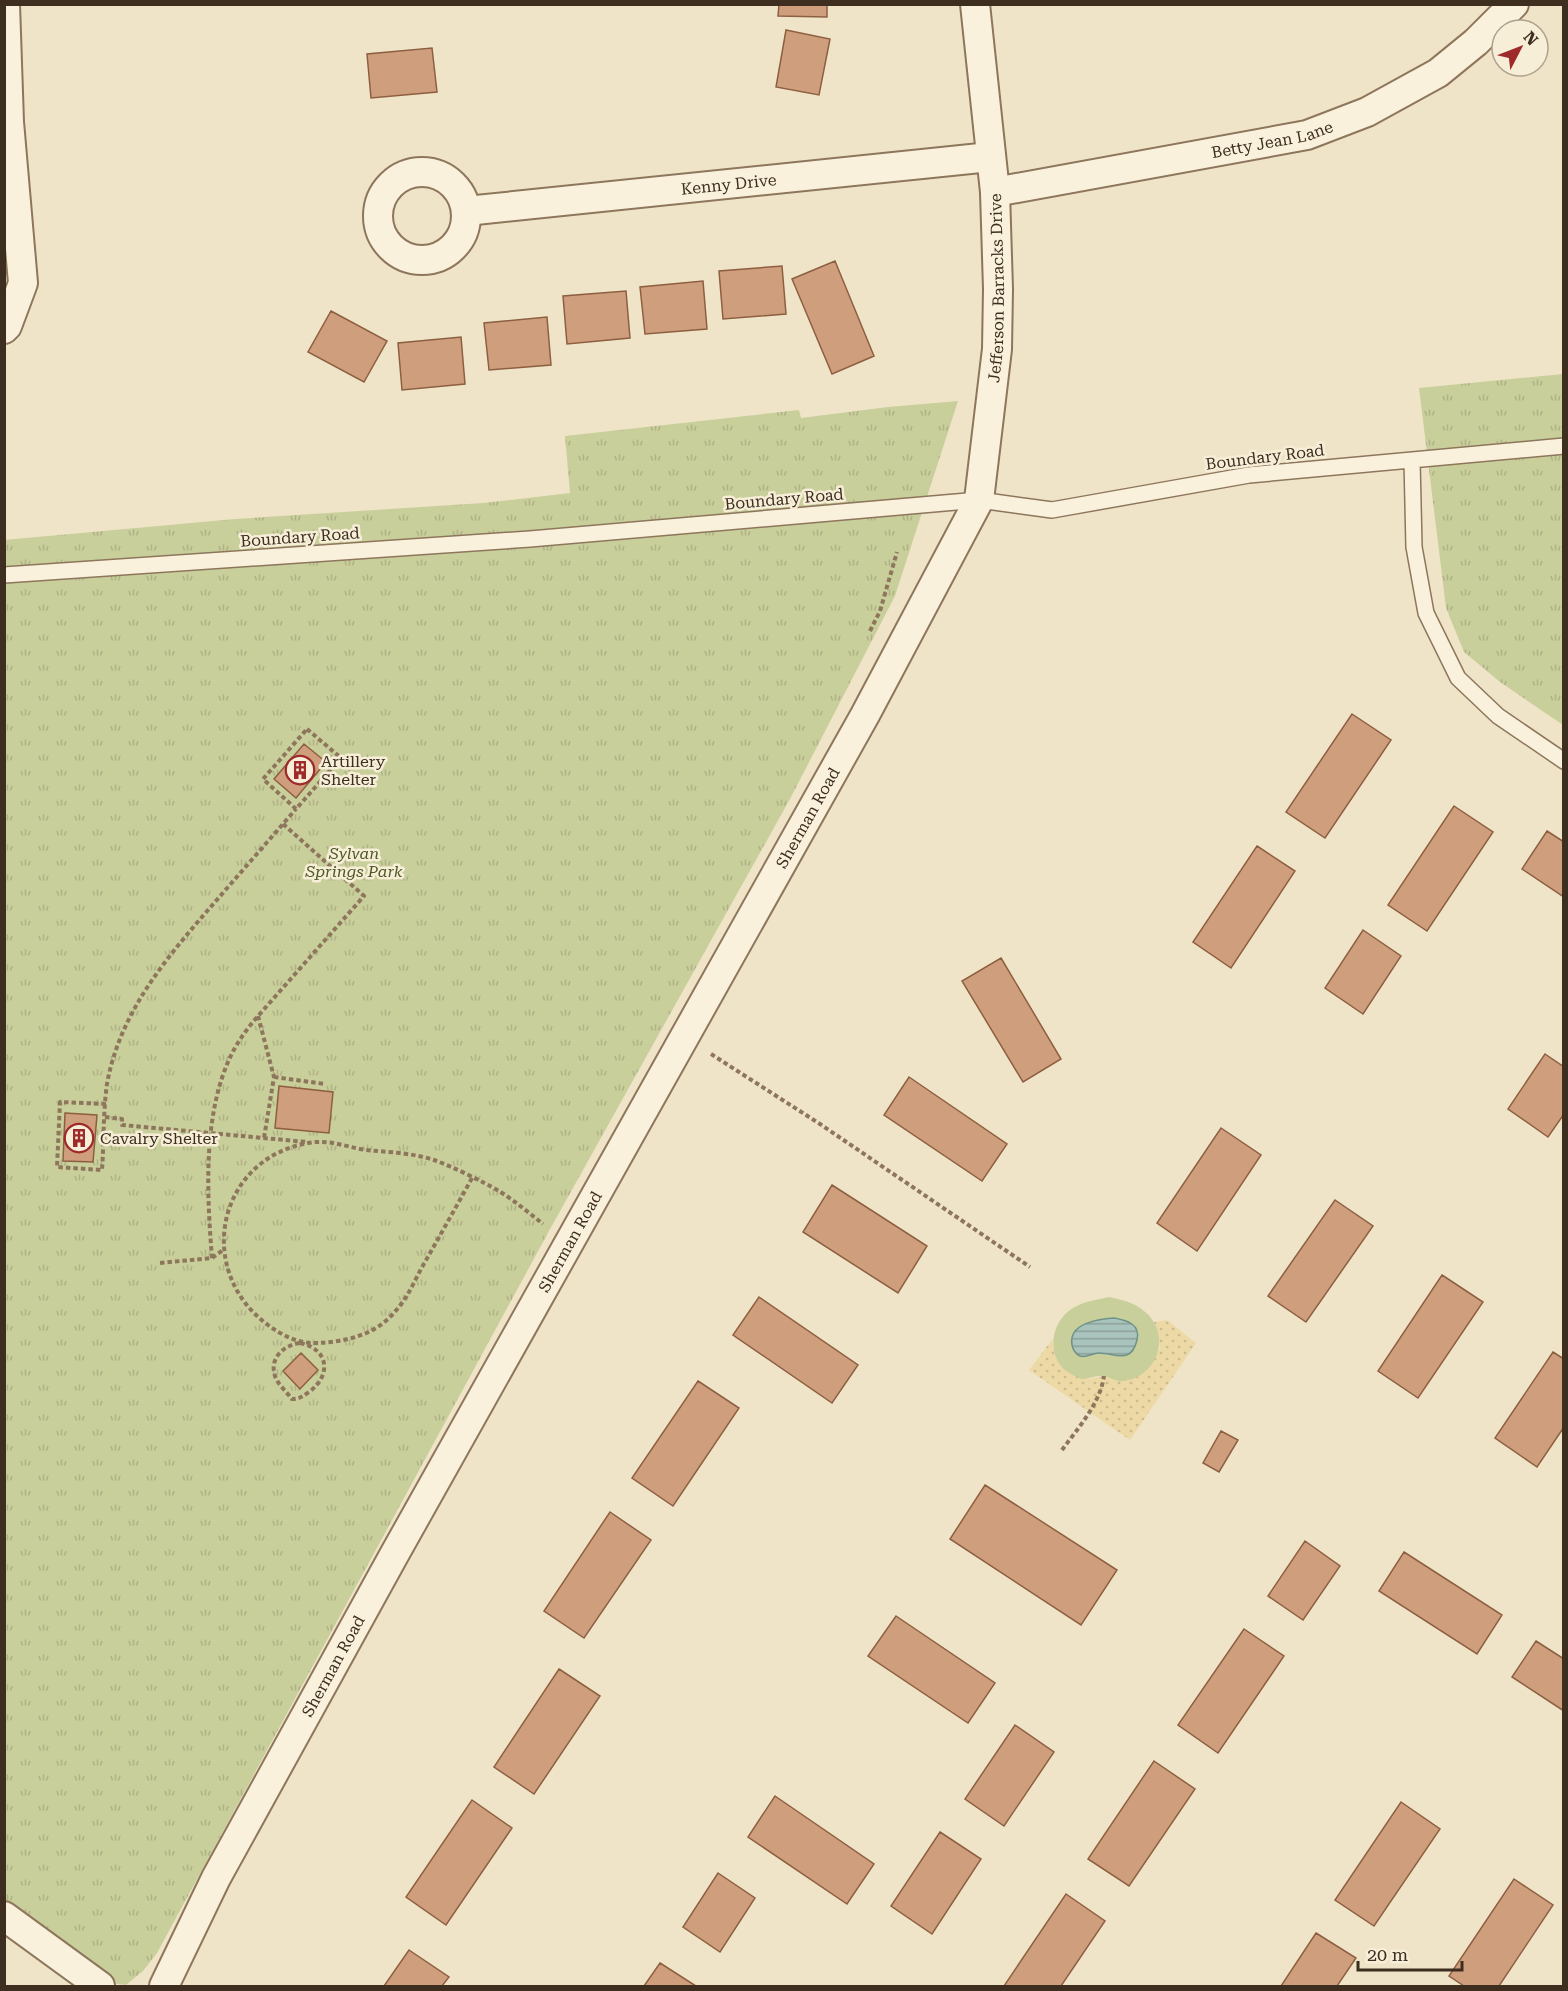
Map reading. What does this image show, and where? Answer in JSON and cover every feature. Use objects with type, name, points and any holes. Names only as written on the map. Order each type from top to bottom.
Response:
[{"type":"street","points":[[4,4],[9,122],[23,283],[8,326],[4,329]]},
{"type":"street","name":"Jefferson Barracks Drive","points":[[975,4],[995,192],[998,289],[997,349],[979,500]]},
{"type":"street","name":"Betty Jean Lane","points":[[995,192],[1307,135],[1367,112],[1438,73],[1476,42],[1514,4]]},
{"type":"street","name":"Kenny Drive","points":[[466,211],[990,157]]},
{"type":"street","name":"Sherman Road","points":[[164,1986],[216,1878],[865,715],[979,500]]},
{"type":"street","points":[[4,1916],[100,1986]]},
{"type":"lane","name":"Boundary Road","points":[[4,575],[530,539],[979,500],[1052,510],[1249,475],[1563,446]]},
{"type":"lane","points":[[1412,460],[1414,547],[1426,613],[1458,678],[1498,716],[1563,761]]},
{"type":"path","points":[[866,640],[880,611],[897,552]]},
{"type":"path","points":[[106,1104],[60,1102],[57,1167],[102,1170],[106,1104],[107,1085],[121,1034],[148,982],[341,758],[307,729],[263,779],[296,809]]},
{"type":"path","points":[[212,1258],[208,1209],[213,1112],[228,1062],[243,1035],[258,1016],[364,896],[283,824]]},
{"type":"path","points":[[258,1016],[273,1077],[264,1138]]},
{"type":"path","points":[[710,1053],[820,1124],[1030,1267]]},
{"type":"path","points":[[273,1077],[325,1084]]},
{"type":"path","points":[[105,1117],[122,1119],[122,1125],[309,1142],[333,1142],[433,1160],[500,1191],[546,1226]]},
{"type":"path","points":[[309,1142],[284,1149],[262,1161],[244,1179],[231,1200],[224,1224],[223,1250],[228,1274],[239,1297],[276,1330],[304,1344],[315,1348],[320,1354],[324,1371],[317,1387],[300,1399],[292,1399],[275,1376],[275,1360],[285,1347],[292,1344],[304,1344],[333,1343],[362,1335],[387,1320],[407,1298],[472,1178]]},
{"type":"path","points":[[160,1263],[212,1258],[223,1250]]},
{"type":"path","points":[[1062,1450],[1093,1406],[1104,1376]]},
{"type":"sand","points":[[1167,1320],[1196,1343],[1130,1440],[1029,1370],[1052,1340],[1055,1356],[1089,1379],[1104,1376],[1122,1381],[1150,1367],[1160,1347],[1154,1322]]},
{"type":"green space","points":[[1563,374],[1563,725],[1500,682],[1464,652],[1446,608],[1419,388]]},
{"type":"green space","name":"Sylvan Springs Park","points":[[958,401],[895,596],[790,799],[549,1231],[157,1953],[143,1971],[126,1985],[109,1983],[5,1903],[4,540],[235,519],[483,503],[570,493],[565,436],[799,410],[801,418]]},
{"type":"green space","points":[[1109,1297],[1136,1305],[1153,1320],[1158,1331],[1158,1353],[1153,1363],[1135,1378],[1123,1381],[1102,1376],[1081,1379],[1061,1366],[1054,1351],[1054,1335],[1061,1320],[1073,1308],[1086,1302]]},
{"type":"water","points":[[1114,1318],[1132,1324],[1137,1330],[1137,1340],[1131,1353],[1122,1356],[1099,1353],[1080,1356],[1076,1353],[1073,1349],[1072,1338],[1080,1327],[1093,1321]]},
{"type":"building","points":[[779,4],[827,4],[827,17],[778,16]]},
{"type":"building","points":[[786,30],[830,39],[819,95],[776,87]]},
{"type":"building","points":[[432,48],[437,92],[371,98],[367,54]]},
{"type":"building","points":[[835,261],[874,356],[832,374],[792,279]]},
{"type":"building","points":[[782,266],[786,314],[723,319],[719,271]]},
{"type":"building","points":[[703,281],[707,329],[645,334],[640,287]]},
{"type":"building","points":[[626,291],[630,338],[567,344],[563,296]]},
{"type":"building","points":[[331,311],[387,341],[364,382],[308,352]]},
{"type":"building","points":[[547,317],[551,365],[489,370],[484,323]]},
{"type":"building","points":[[461,337],[465,384],[402,390],[398,343]]},
{"type":"building","points":[[1352,714],[1391,740],[1325,838],[1286,812]]},
{"type":"building","name":"Artillery Shelter","points":[[304,744],[326,762],[296,798],[274,779]]},
{"type":"building","points":[[1454,806],[1493,832],[1427,931],[1388,905]]},
{"type":"building","points":[[1547,831],[1564,842],[1564,897],[1522,869]]},
{"type":"building","points":[[1257,846],[1295,871],[1231,968],[1193,942]]},
{"type":"building","points":[[1363,930],[1401,956],[1363,1014],[1325,988]]},
{"type":"building","points":[[1001,958],[1061,1059],[1023,1082],[962,981]]},
{"type":"building","points":[[1545,1054],[1564,1067],[1564,1114],[1548,1137],[1508,1109]]},
{"type":"building","points":[[909,1077],[1007,1144],[982,1181],[884,1115]]},
{"type":"building","points":[[279,1086],[333,1092],[329,1133],[275,1128]]},
{"type":"building","name":"Cavalry Shelter","points":[[65,1113],[97,1115],[93,1162],[63,1161]]},
{"type":"building","points":[[1221,1128],[1261,1155],[1197,1251],[1157,1223]]},
{"type":"building","points":[[832,1185],[927,1246],[898,1293],[803,1232]]},
{"type":"building","points":[[1335,1200],[1373,1226],[1306,1322],[1268,1296]]},
{"type":"building","points":[[1442,1275],[1483,1302],[1418,1398],[1378,1371]]},
{"type":"building","points":[[759,1297],[858,1365],[832,1403],[733,1335]]},
{"type":"building","points":[[1553,1352],[1564,1359],[1564,1427],[1537,1467],[1495,1438]]},
{"type":"building","points":[[301,1353],[318,1370],[300,1389],[283,1371]]},
{"type":"building","points":[[698,1381],[739,1408],[673,1506],[632,1478]]},
{"type":"building","points":[[1221,1431],[1238,1440],[1219,1472],[1203,1463]]},
{"type":"building","points":[[985,1485],[1117,1570],[1081,1625],[950,1539]]},
{"type":"building","points":[[610,1512],[651,1540],[584,1638],[544,1611]]},
{"type":"building","points":[[1305,1541],[1340,1566],[1303,1620],[1268,1596]]},
{"type":"building","points":[[1404,1552],[1502,1615],[1477,1654],[1379,1591]]},
{"type":"building","points":[[896,1616],[995,1683],[968,1723],[868,1656]]},
{"type":"building","points":[[1244,1629],[1284,1656],[1218,1753],[1178,1725]]},
{"type":"building","points":[[1536,1641],[1564,1659],[1564,1711],[1512,1677]]},
{"type":"building","points":[[559,1669],[600,1696],[534,1794],[494,1767]]},
{"type":"building","points":[[1015,1725],[1054,1752],[1004,1826],[965,1799]]},
{"type":"building","points":[[1154,1761],[1195,1789],[1129,1886],[1088,1859]]},
{"type":"building","points":[[775,1796],[874,1864],[847,1904],[748,1837]]},
{"type":"building","points":[[472,1800],[512,1828],[446,1925],[406,1897]]},
{"type":"building","points":[[1401,1802],[1440,1829],[1374,1926],[1335,1900]]},
{"type":"building","points":[[940,1832],[981,1859],[932,1934],[891,1906]]},
{"type":"building","points":[[718,1873],[755,1898],[720,1952],[683,1927]]},
{"type":"building","points":[[1514,1879],[1553,1905],[1499,1986],[1464,1986],[1449,1976]]},
{"type":"building","points":[[1066,1894],[1105,1921],[1061,1986],[1004,1986]]},
{"type":"building","points":[[1316,1933],[1356,1958],[1337,1986],[1281,1986]]},
{"type":"building","points":[[409,1950],[449,1977],[442,1986],[384,1986]]},
{"type":"building","points":[[660,1963],[696,1986],[644,1986]]},
{"type":"place","name":"Artillery Shelter","points":[[300,770]]},
{"type":"place","name":"Cavalry Shelter","points":[[79,1138]]}]
